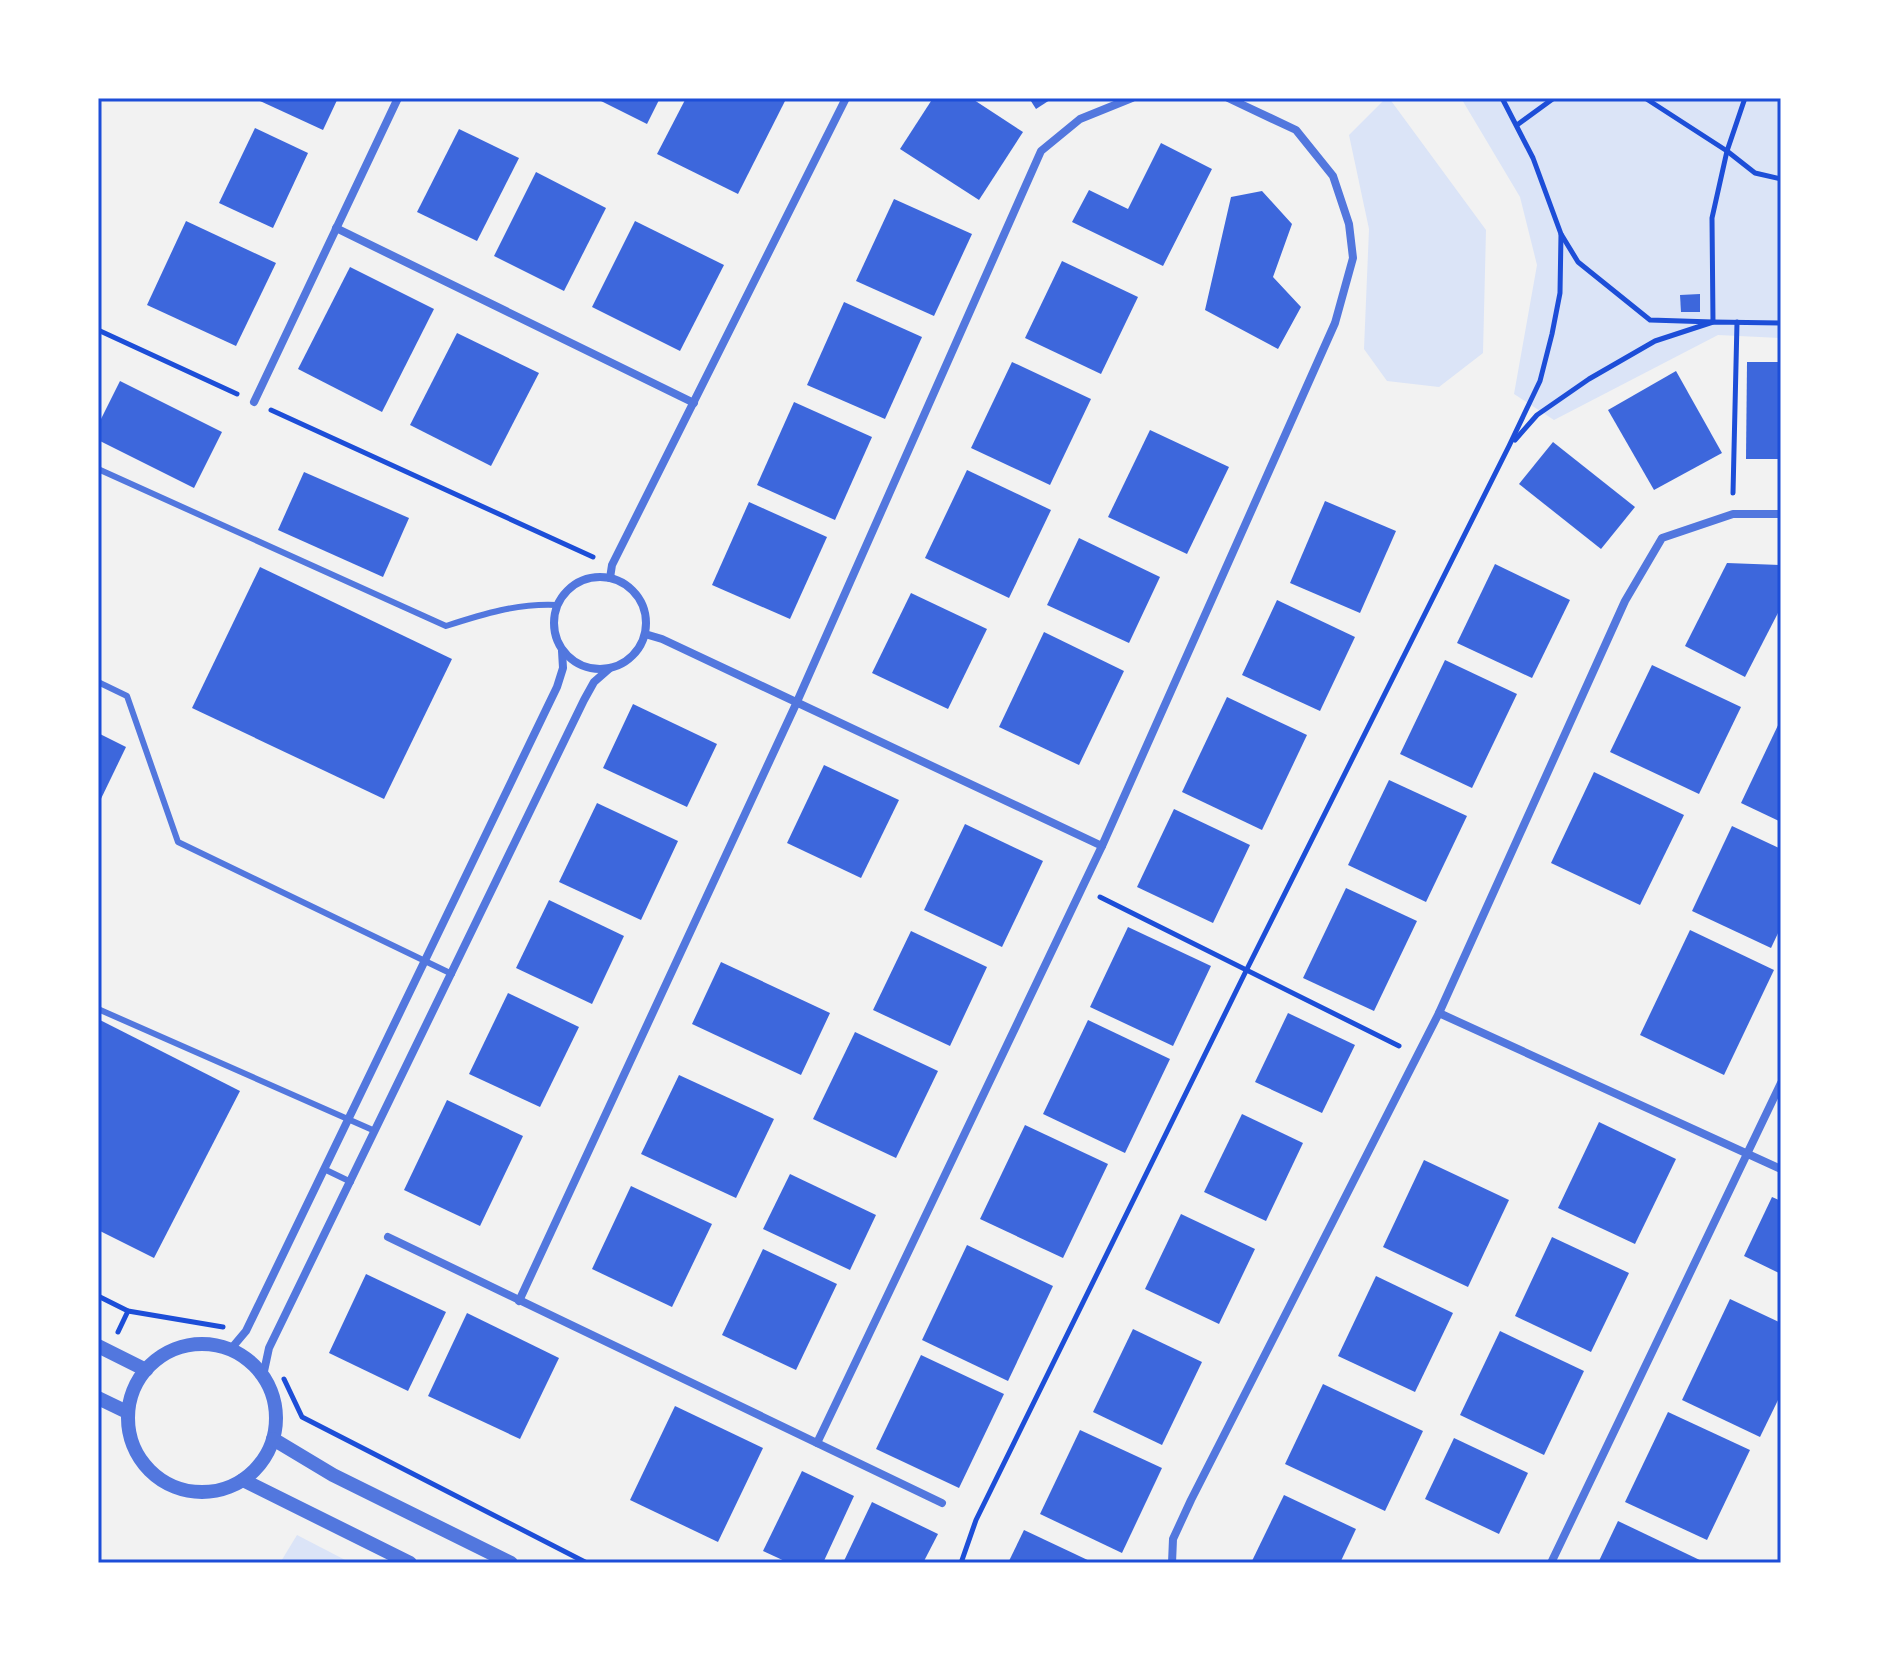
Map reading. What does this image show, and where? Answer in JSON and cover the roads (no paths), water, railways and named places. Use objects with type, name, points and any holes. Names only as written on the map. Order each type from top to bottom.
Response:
[{"type":"street","points":[[254,402],[398,98]]},
{"type":"street","points":[[610,578],[612,565],[846,98]]},
{"type":"street","points":[[519,1301],[796,704],[1041,151],[1080,119],[1132,98]]},
{"type":"street","points":[[817,1443],[1102,846],[1335,323],[1353,258],[1349,224],[1333,176],[1296,130],[1228,98]]},
{"type":"street","points":[[336,228],[694,403]]},
{"type":"street","points":[[1172,1563],[1173,1539],[1191,1500],[1439,1013],[1632,588],[1662,538],[1733,514],[1781,514]]},
{"type":"street","points":[[230,1350],[246,1331],[557,687],[563,668],[562,651],[553,621],[557,605],[566,592],[579,582],[594,577],[623,583],[643,605],[647,619],[641,646],[633,656],[610,668],[594,682],[584,700],[269,1348],[263,1376]]},
{"type":"street","points":[[645,634],[662,639],[1102,846]]},
{"type":"street","points":[[562,651],[584,666],[610,668]]},
{"type":"street","points":[[1439,1013],[1781,1169]]},
{"type":"street","points":[[1551,1563],[1781,1083]]},
{"type":"street","points":[[388,1237],[942,1503]]},
{"type":"street","points":[[207,1345],[230,1350],[249,1361],[263,1376],[273,1396],[276,1418],[273,1439],[256,1469],[243,1480],[221,1490],[197,1492],[174,1487],[154,1475],[138,1457],[129,1435],[127,1412],[133,1389],[146,1370],[163,1355],[185,1347],[207,1345]]},
{"type":"street","points":[[98,1346],[146,1370]]},
{"type":"street","points":[[98,1398],[127,1412]]},
{"type":"street","points":[[273,1439],[333,1475],[511,1563]]},
{"type":"street","points":[[243,1480],[410,1563]]},
{"type":"lane","points":[[98,469],[446,626],[493,611],[534,604],[557,605]]},
{"type":"lane","points":[[98,682],[127,696],[178,842],[452,974]]},
{"type":"lane","points":[[98,1009],[375,1131]]},
{"type":"lane","points":[[324,1169],[351,1182]]}]
